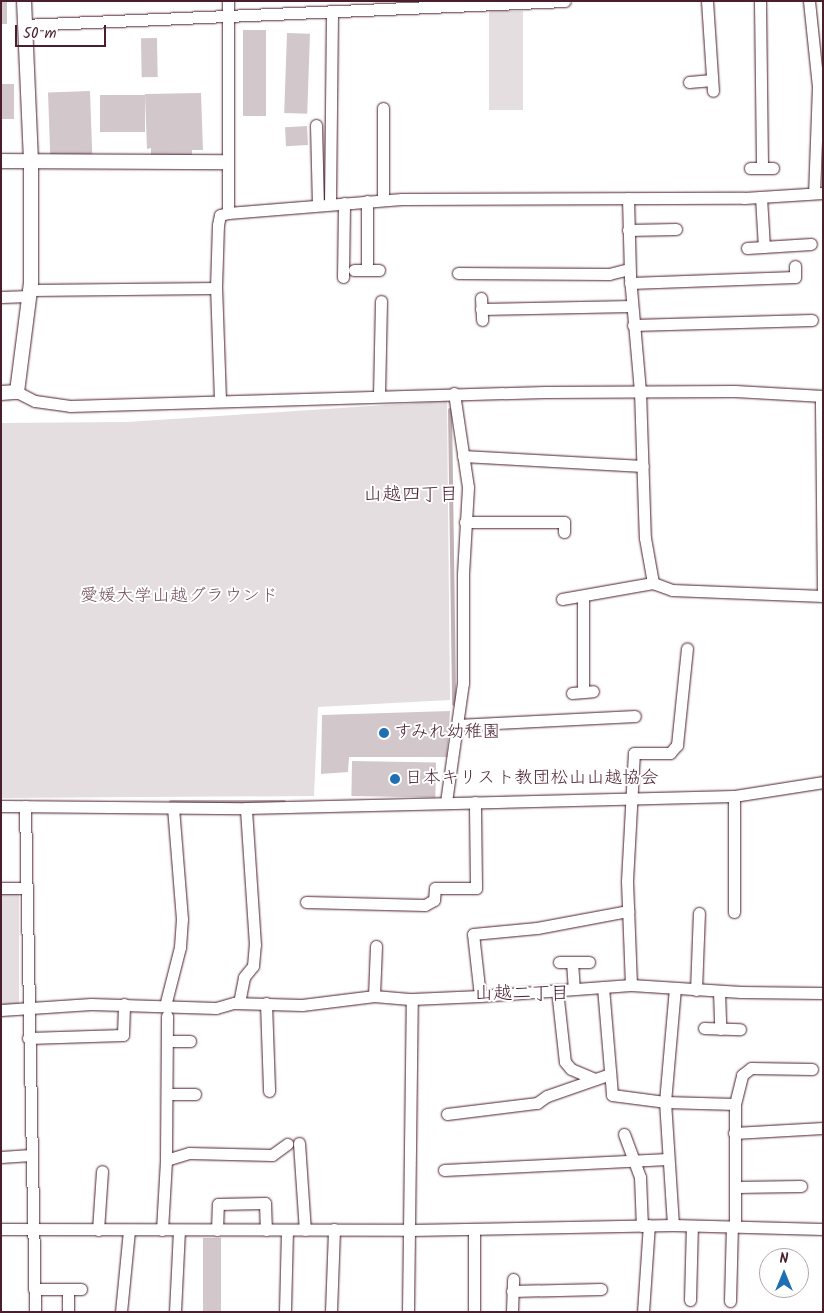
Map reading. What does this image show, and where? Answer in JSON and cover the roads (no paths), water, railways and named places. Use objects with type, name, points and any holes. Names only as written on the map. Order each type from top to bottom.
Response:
[{"type":"street","points":[[17,392],[29,293],[31,161],[24,1]]},
{"type":"street","points":[[228,1],[227,17],[230,31],[226,162],[228,213]]},
{"type":"street","points":[[24,26],[227,17],[338,8],[564,1]]},
{"type":"street","points":[[689,82],[713,86],[707,1]]},
{"type":"street","points":[[750,168],[768,168],[760,1]]},
{"type":"street","points":[[220,400],[216,288],[220,215],[383,200],[761,197],[818,193],[818,86],[809,1]]},
{"type":"street","points":[[330,204],[338,8]]},
{"type":"street","points":[[383,108],[383,200]]},
{"type":"street","points":[[316,125],[318,206]]},
{"type":"street","points":[[1,161],[226,162]]},
{"type":"street","points":[[761,197],[764,247]]},
{"type":"street","points":[[628,198],[629,270],[640,391],[645,538],[653,583]]},
{"type":"street","points":[[354,270],[373,270],[367,201]]},
{"type":"street","points":[[343,277],[344,203]]},
{"type":"street","points":[[628,230],[676,229]]},
{"type":"street","points":[[748,248],[810,244]]},
{"type":"street","points":[[630,283],[795,277],[795,266]]},
{"type":"street","points":[[458,273],[609,274],[629,270]]},
{"type":"street","points":[[1,297],[29,293],[216,288]]},
{"type":"street","points":[[379,396],[381,300]]},
{"type":"street","points":[[481,309],[632,306]]},
{"type":"street","points":[[633,325],[812,320]]},
{"type":"street","points":[[1,393],[17,392],[35,401],[70,406],[454,393],[735,390],[822,396],[823,596],[672,590],[653,583],[562,599]]},
{"type":"street","points":[[446,802],[463,683],[468,487],[454,393]]},
{"type":"street","points":[[463,456],[643,466]]},
{"type":"street","points":[[466,522],[564,522],[564,532]]},
{"type":"street","points":[[582,692],[583,596]]},
{"type":"street","points":[[631,985],[627,881],[634,798],[634,753],[670,753],[677,745],[687,649]]},
{"type":"street","points":[[457,725],[635,716]]},
{"type":"street","points":[[1,806],[246,808],[734,796],[823,782]]},
{"type":"street","points":[[734,796],[734,912]]},
{"type":"street","points":[[306,902],[425,906],[434,900],[435,888],[476,888],[476,802]]},
{"type":"street","points":[[25,806],[27,1009],[34,1312]]},
{"type":"street","points":[[162,1230],[166,1160],[166,1011],[180,947],[182,919],[174,808]]},
{"type":"street","points":[[239,1003],[244,977],[253,966],[255,945],[246,808]]},
{"type":"street","points":[[1,888],[26,888]]},
{"type":"street","points":[[480,996],[473,934],[537,928],[628,911]]},
{"type":"street","points":[[696,990],[699,913]]},
{"type":"street","points":[[374,996],[376,946]]},
{"type":"street","points":[[559,962],[589,962]]},
{"type":"street","points":[[572,962],[574,988]]},
{"type":"street","points":[[1,1010],[124,1004],[166,1011],[216,1008],[239,1003],[302,1005],[374,996],[412,999],[631,985],[696,990],[823,993]]},
{"type":"street","points":[[603,986],[612,1095],[665,1102],[735,1104]]},
{"type":"street","points":[[672,1225],[665,1102],[675,988]]},
{"type":"street","points":[[557,990],[565,1062],[571,1069],[595,1079]]},
{"type":"street","points":[[720,991],[720,1029]]},
{"type":"street","points":[[408,1312],[412,999]]},
{"type":"street","points":[[266,1003],[269,1090]]},
{"type":"street","points":[[28,1038],[124,1036],[124,1004]]},
{"type":"street","points":[[704,1028],[740,1029]]},
{"type":"street","points":[[166,1041],[190,1041]]},
{"type":"street","points":[[730,1301],[735,1187],[735,1104],[746,1070],[812,1069]]},
{"type":"street","points":[[447,1114],[537,1103],[547,1096],[610,1074]]},
{"type":"street","points":[[166,1094],[195,1094]]},
{"type":"street","points":[[734,1133],[823,1128]]},
{"type":"street","points":[[624,1134],[640,1177],[646,1226],[643,1312]]},
{"type":"street","points":[[299,1143],[306,1230]]},
{"type":"street","points":[[166,1160],[189,1153],[265,1159],[287,1144]]},
{"type":"street","points":[[1,1157],[31,1155]]},
{"type":"street","points":[[444,1170],[632,1158],[668,1159]]},
{"type":"street","points":[[98,1230],[102,1171]]},
{"type":"street","points":[[735,1187],[801,1186]]},
{"type":"street","points":[[217,1230],[218,1204],[265,1203],[266,1230]]},
{"type":"street","points":[[1,1229],[410,1230],[672,1225],[823,1229]]},
{"type":"street","points":[[690,1300],[692,1226]]},
{"type":"street","points":[[474,1229],[474,1312]]},
{"type":"street","points":[[121,1312],[129,1230]]},
{"type":"street","points":[[175,1312],[179,1230]]},
{"type":"street","points":[[285,1312],[287,1230]]},
{"type":"street","points":[[332,1312],[334,1230]]},
{"type":"street","points":[[512,1312],[512,1285],[600,1289]]},
{"type":"street","points":[[34,1289],[81,1289]]},
{"type":"street","points":[[68,1289],[68,1312]]},
{"type":"waterway","points":[[450,410],[454,704]]},
{"type":"waterway","points":[[171,802],[284,802]]},
{"type":"place","name":"すみれ幼稚園","points":[[384,733]]},
{"type":"place","name":"日本キリスト教団松山山越協会","points":[[395,779]]},
{"type":"district","name":"山越四丁目","points":[[411,496]]},
{"type":"district","name":"山越二丁目","points":[[522,995]]},
{"type":"park label","name":"愛媛大学山越グラウンド","points":[[179,597]]}]
